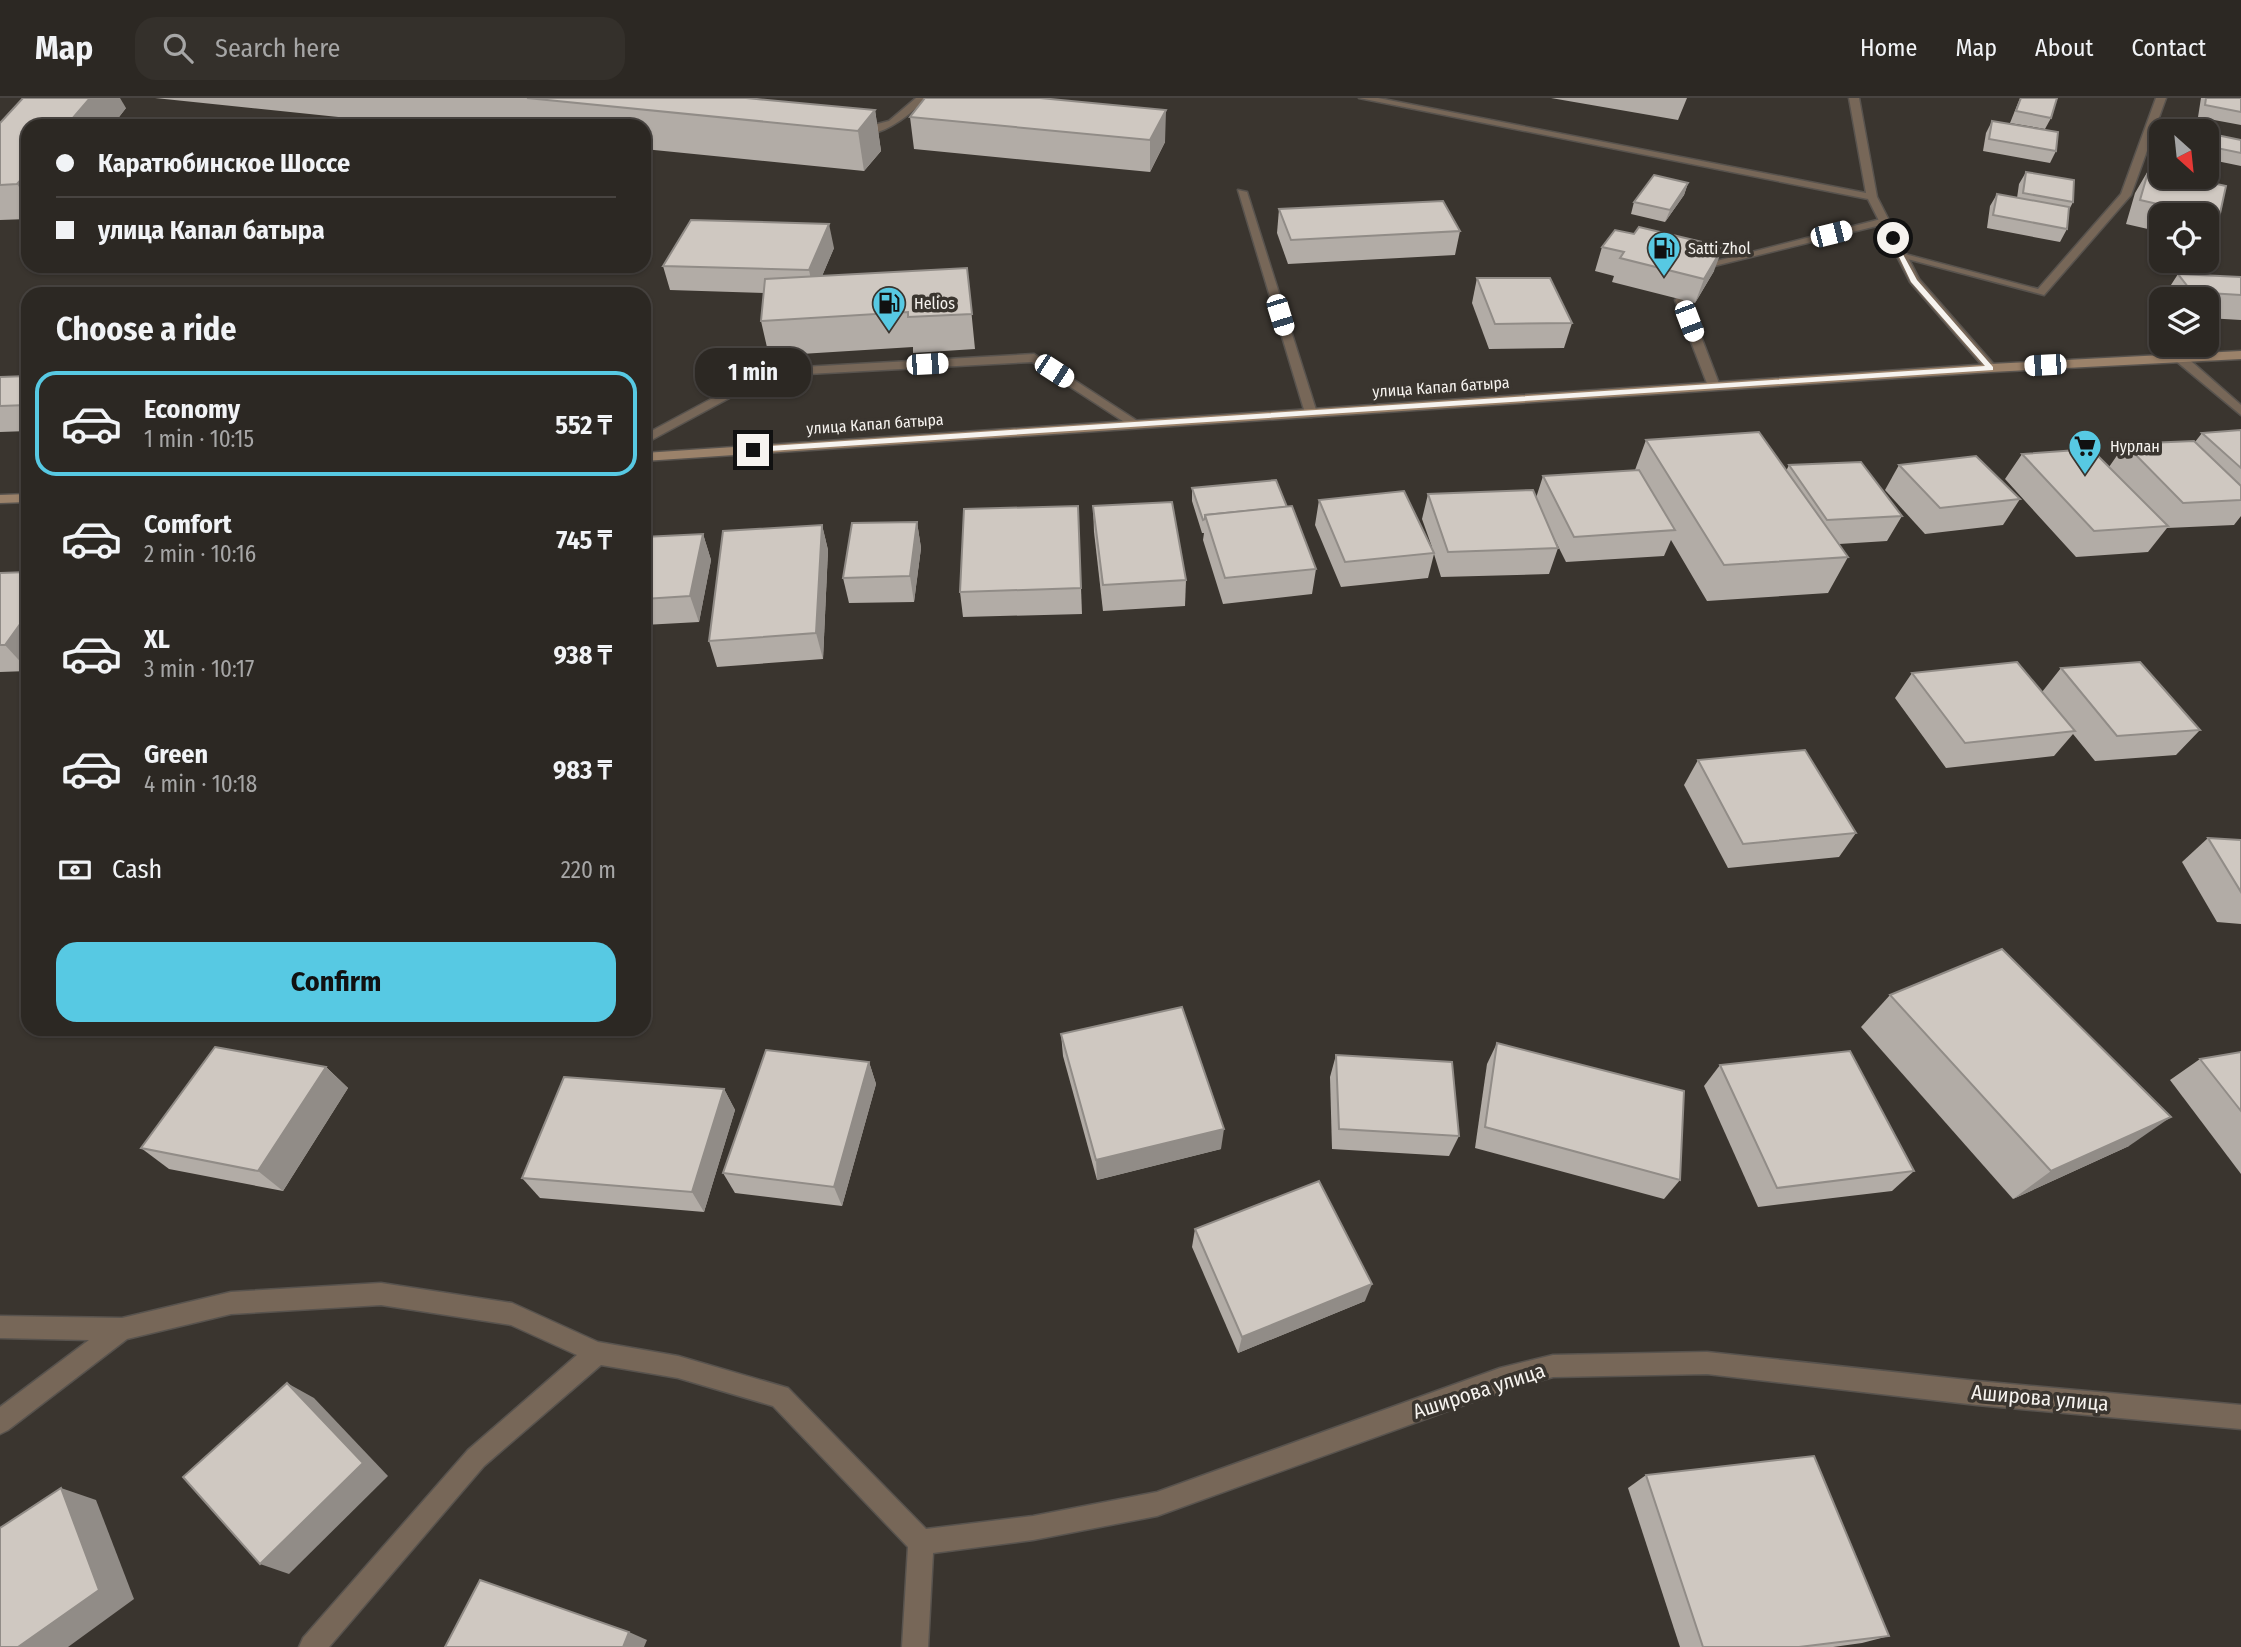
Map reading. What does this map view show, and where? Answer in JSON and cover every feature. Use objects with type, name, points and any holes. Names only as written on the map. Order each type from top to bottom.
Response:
[{"type":"main road","name":"улица Капал батыра","points":[[651,457],[1990,368],[2241,355]]},
{"type":"main road","points":[[0,499],[21,498]]},
{"type":"street","points":[[842,132],[890,125],[907,114],[921,98]]},
{"type":"street","points":[[1364,98],[1872,197]]},
{"type":"street","points":[[1854,98],[1872,197],[1901,256],[1914,281],[1990,368]]},
{"type":"street","points":[[1901,256],[2040,293],[2126,195],[2161,98]]},
{"type":"street","points":[[1242,192],[1311,413]]},
{"type":"street","points":[[1698,267],[1885,221]]},
{"type":"street","points":[[1681,300],[1714,386]]},
{"type":"street","points":[[651,436],[767,373],[1034,358],[1136,424]]},
{"type":"street","points":[[2180,358],[2241,411]]},
{"type":"street","points":[[0,1326],[122,1329],[231,1303],[382,1294],[512,1314],[597,1353],[678,1367],[780,1396],[922,1542],[915,1647]]},
{"type":"street","points":[[0,1422],[122,1329]]},
{"type":"street","points":[[312,1647],[476,1458],[597,1353]]},
{"type":"street","name":"Аширова улица","points":[[922,1542],[1033,1528],[1157,1504],[1500,1380],[1553,1366],[1707,1363],[1977,1393],[2241,1417]]},
{"type":"building","points":[[23,98],[90,98],[72,119],[21,119],[21,180],[17,184],[0,185],[0,123]]},
{"type":"building","points":[[527,98],[746,98],[875,110],[858,131]]},
{"type":"building","points":[[925,98],[1040,98],[1166,110],[1150,140],[910,117]]},
{"type":"building","points":[[2021,98],[2057,98],[2051,118],[2016,111]]},
{"type":"building","points":[[2206,98],[2241,98],[2241,112],[2205,105]]},
{"type":"building","points":[[1992,121],[2058,132],[2056,151],[1989,139]]},
{"type":"building","points":[[2219,135],[2241,140],[2241,153],[2219,148]]},
{"type":"building","points":[[2149,169],[2149,189],[2219,189],[2219,184],[2226,186],[2219,218],[2219,203],[2153,203],[2140,200]]},
{"type":"building","points":[[2026,172],[2074,180],[2073,202],[2023,193]]},
{"type":"building","points":[[1654,175],[1688,183],[1670,210],[1634,202]]},
{"type":"building","points":[[1997,194],[2069,207],[2067,229],[1993,215]]},
{"type":"building","points":[[1443,201],[1460,231],[1291,240],[1279,209]]},
{"type":"building","points":[[691,220],[829,224],[809,270],[663,266]]},
{"type":"building","points":[[1639,227],[1723,247],[1704,279],[1620,258],[1624,252],[1602,247],[1615,230],[1634,234]]},
{"type":"building","points":[[967,268],[972,314],[908,317],[908,312],[761,321],[765,279]]},
{"type":"building","points":[[2178,274],[2241,277],[2241,295],[2219,294],[2219,287],[2188,287]]},
{"type":"building","points":[[1477,278],[1550,278],[1572,323],[1495,324]]},
{"type":"building","points":[[21,376],[21,405],[0,406],[0,377]]},
{"type":"building","points":[[2241,430],[2241,468],[2202,433]]},
{"type":"building","points":[[1759,432],[1848,557],[1724,565],[1646,440]]},
{"type":"building","points":[[2194,441],[2241,486],[2241,500],[2183,503],[2125,444]]},
{"type":"building","points":[[2091,449],[2168,526],[2094,531],[2022,454]]},
{"type":"building","points":[[1976,456],[2020,499],[1940,508],[1899,465]]},
{"type":"building","points":[[1861,462],[1902,516],[1827,520],[1789,465]]},
{"type":"building","points":[[1639,470],[1675,530],[1574,537],[1543,476]]},
{"type":"building","points":[[1276,480],[1287,507],[1205,515],[1203,520],[1192,488]]},
{"type":"building","points":[[1533,490],[1558,548],[1448,552],[1428,494]]},
{"type":"building","points":[[1404,491],[1434,553],[1345,562],[1319,500]]},
{"type":"building","points":[[1172,502],[1186,580],[1103,585],[1093,506]]},
{"type":"building","points":[[1078,506],[1081,588],[960,592],[964,509]]},
{"type":"building","points":[[1292,506],[1316,569],[1225,578],[1205,515]]},
{"type":"building","points":[[917,522],[910,576],[843,578],[852,523]]},
{"type":"building","points":[[822,525],[816,633],[709,641],[723,531]]},
{"type":"building","points":[[703,534],[690,596],[651,599],[651,537]]},
{"type":"building","points":[[21,572],[21,623],[5,645],[0,645],[0,573]]},
{"type":"building","points":[[2017,662],[2075,731],[1965,743],[1912,673]]},
{"type":"building","points":[[2140,662],[2200,730],[2117,736],[2061,668]]},
{"type":"building","points":[[1805,750],[1856,833],[1743,844],[1698,760]]},
{"type":"building","points":[[2208,838],[2241,840],[2241,892]]},
{"type":"building","points":[[2002,949],[2171,1117],[2051,1171],[1890,995]]},
{"type":"building","points":[[1182,1007],[1224,1129],[1096,1160],[1061,1034]]},
{"type":"building","points":[[1497,1043],[1684,1091],[1680,1180],[1485,1127]]},
{"type":"building","points":[[215,1047],[326,1067],[258,1171],[141,1148]]},
{"type":"building","points":[[766,1050],[869,1062],[834,1187],[723,1173]]},
{"type":"building","points":[[1850,1051],[1914,1171],[1777,1188],[1720,1065]]},
{"type":"building","points":[[2241,1052],[2241,1111],[2200,1059]]},
{"type":"building","points":[[1336,1055],[1452,1062],[1459,1136],[1339,1129]]},
{"type":"building","points":[[564,1077],[724,1089],[692,1192],[522,1178]]},
{"type":"building","points":[[1319,1181],[1372,1284],[1242,1337],[1195,1229]]},
{"type":"building","points":[[287,1383],[363,1463],[260,1564],[183,1477]]},
{"type":"building","points":[[1814,1456],[1889,1636],[1799,1647],[1703,1647],[1646,1475]]},
{"type":"building","points":[[61,1488],[99,1590],[18,1647],[0,1647],[0,1528]]},
{"type":"building","points":[[480,1580],[629,1632],[623,1647],[445,1647]]},
{"type":"place","name":"Satti Zhol","points":[[1664,278]]},
{"type":"place","name":"Helios","points":[[889,333]]},
{"type":"place","name":"Нурлан","points":[[2085,476]]},
{"type":"route","points":[[753,450],[1990,368],[1914,281],[1893,238]]}]
